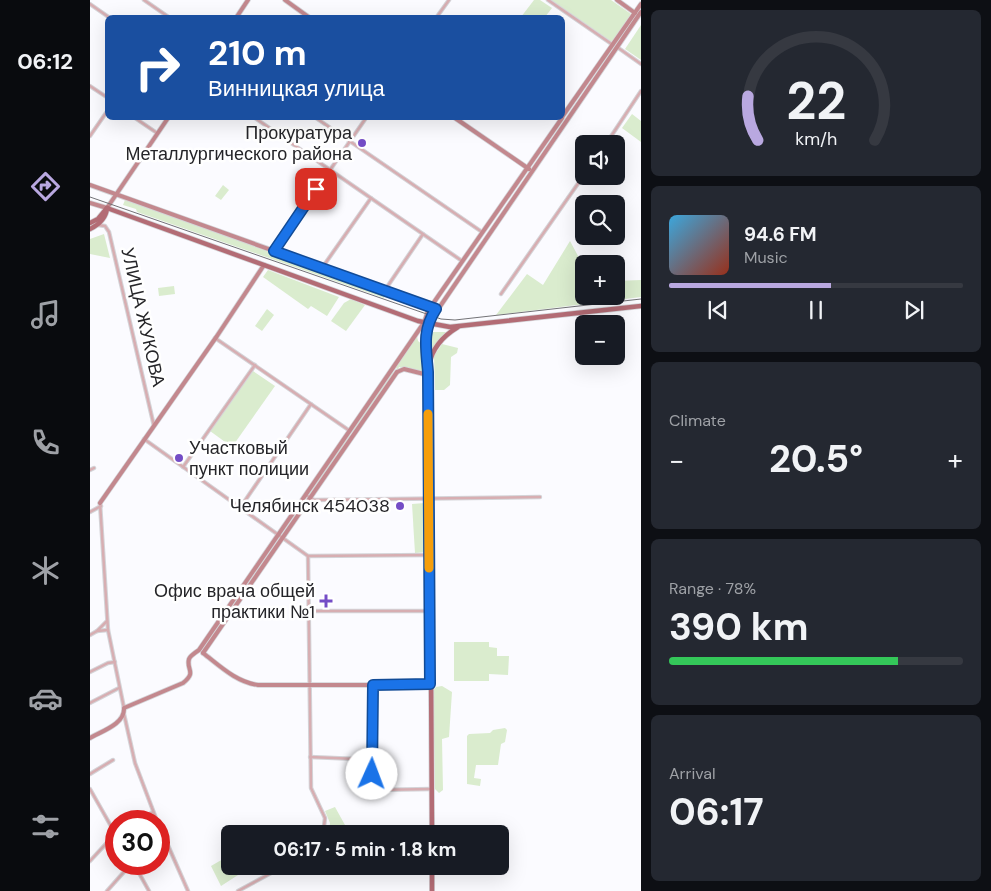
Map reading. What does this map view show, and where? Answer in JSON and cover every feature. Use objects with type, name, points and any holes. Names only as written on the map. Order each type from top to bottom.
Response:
[{"type":"main road","points":[[90,223],[98,218],[107,208]]},
{"type":"main road","points":[[90,230],[105,216],[107,208]]},
{"type":"main road","points":[[107,208],[425,323],[445,327],[641,306]]},
{"type":"main road","points":[[425,323],[428,374],[430,498],[432,825]]},
{"type":"main road","points":[[428,374],[431,358],[436,348],[448,334],[459,326]]},
{"type":"main road","points":[[432,875],[432,891]]},
{"type":"street","points":[[144,0],[166,15]]},
{"type":"street","points":[[238,15],[248,0]]},
{"type":"street","points":[[285,0],[306,15]]},
{"type":"street","points":[[438,15],[449,0]]},
{"type":"street","points":[[548,0],[641,64]]},
{"type":"street","points":[[617,0],[639,14]]},
{"type":"street","points":[[90,4],[106,15]]},
{"type":"street","points":[[565,113],[639,14],[641,4]]},
{"type":"street","points":[[565,118],[615,46]]},
{"type":"street","points":[[90,86],[105,96]]},
{"type":"street","points":[[612,135],[641,91]]},
{"type":"street","points":[[90,136],[105,114]]},
{"type":"street","points":[[138,120],[157,133]]},
{"type":"street","points":[[90,203],[107,208],[167,120]]},
{"type":"street","points":[[258,120],[467,264]]},
{"type":"street","points":[[319,120],[482,232]]},
{"type":"street","points":[[274,251],[365,120]]},
{"type":"street","points":[[458,120],[530,169]]},
{"type":"street","points":[[425,323],[432,306],[482,232],[530,169],[560,120]]},
{"type":"street","points":[[204,653],[282,539],[394,368],[564,120]]},
{"type":"street","points":[[90,185],[436,309]]},
{"type":"street","points":[[501,294],[577,185]]},
{"type":"street","points":[[322,268],[370,198]]},
{"type":"street","name":"УЛИЦА ЖУКОВА","points":[[96,226],[103,225],[107,228],[154,426]]},
{"type":"street","points":[[385,290],[423,234]]},
{"type":"street","points":[[90,512],[100,505],[144,439],[216,338],[264,265]]},
{"type":"street","points":[[216,338],[352,433]]},
{"type":"street","points":[[183,467],[255,365]]},
{"type":"street","points":[[394,368],[397,372]]},
{"type":"street","points":[[352,433],[397,372],[404,369],[428,374]]},
{"type":"street","points":[[240,508],[311,404]]},
{"type":"street","points":[[144,439],[308,556],[429,555]]},
{"type":"street","points":[[90,470],[94,468]]},
{"type":"street","points":[[308,497],[314,500],[540,497]]},
{"type":"street","points":[[124,708],[183,683],[189,678],[191,674],[189,659],[199,650],[278,536],[308,497]]},
{"type":"street","points":[[100,505],[108,630],[135,763],[152,810]]},
{"type":"street","points":[[308,556],[311,788],[325,818],[324,825]]},
{"type":"street","points":[[246,582],[250,585]]},
{"type":"street","points":[[309,611],[430,611]]},
{"type":"street","points":[[97,631],[108,620]]},
{"type":"street","points":[[90,634],[108,630]]},
{"type":"street","points":[[199,650],[238,680],[248,684],[310,686],[430,684]]},
{"type":"street","points":[[90,672],[108,663],[115,662]]},
{"type":"street","points":[[373,685],[372,785],[376,790],[431,789]]},
{"type":"street","points":[[90,703],[119,688]]},
{"type":"street","points":[[90,738],[120,721],[124,714]]},
{"type":"street","points":[[310,758],[357,759]]},
{"type":"street","points":[[90,774],[113,760]]},
{"type":"street","points":[[90,789],[105,815]]},
{"type":"street","points":[[90,861],[105,845]]},
{"type":"street","points":[[170,851],[188,891]]},
{"type":"street","points":[[107,891],[122,875]]},
{"type":"street","points":[[139,875],[149,891]]},
{"type":"street","points":[[238,891],[267,875]]},
{"type":"green space","points":[[534,0],[540,0],[552,8],[547,15],[523,15]]},
{"type":"green space","points":[[551,0],[611,0],[631,14],[612,42]]},
{"type":"green space","points":[[641,25],[641,60],[625,49]]},
{"type":"green space","points":[[632,114],[641,121],[641,142],[622,128]]},
{"type":"green space","points":[[223,185],[229,190],[221,200],[215,196]]},
{"type":"green space","points":[[125,200],[386,291],[384,298],[137,212],[136,209],[123,205]]},
{"type":"green space","points":[[104,234],[110,258],[90,254],[90,239]]},
{"type":"green space","points":[[570,241],[578,255],[575,255],[575,305],[577,305],[496,315],[527,274],[543,285]]},
{"type":"green space","points":[[268,270],[339,297],[327,316],[311,306],[308,309],[263,277]]},
{"type":"green space","points":[[641,280],[641,297],[625,299],[625,281]]},
{"type":"green space","points":[[174,286],[175,294],[159,296],[158,288]]},
{"type":"green space","points":[[351,299],[365,305],[346,331],[331,321],[344,303]]},
{"type":"green space","points":[[267,309],[274,315],[262,331],[255,326]]},
{"type":"green space","points":[[433,332],[446,332],[430,355],[430,336]]},
{"type":"green space","points":[[417,336],[418,341],[423,345],[423,372],[399,367],[398,370],[395,367]]},
{"type":"green space","points":[[442,344],[458,348],[457,353],[451,357],[450,385],[444,390],[435,390],[434,356]]},
{"type":"green space","points":[[253,371],[275,386],[232,447],[210,431]]},
{"type":"green space","points":[[393,372],[395,373],[354,432],[351,431]]},
{"type":"green space","points":[[349,435],[351,436],[309,496],[307,495]]},
{"type":"green space","points":[[425,503],[427,552],[415,553],[412,504]]},
{"type":"green space","points":[[244,586],[246,587],[203,649],[202,648]]},
{"type":"green space","points":[[454,642],[489,642],[489,647],[497,648],[497,656],[509,656],[508,675],[489,674],[489,681],[454,681]]},
{"type":"green space","points":[[442,686],[452,692],[449,737],[442,739],[443,790],[439,793],[435,789],[433,691],[436,687]]},
{"type":"green space","points":[[505,728],[507,730],[505,742],[501,744],[498,765],[476,765],[474,778],[481,779],[480,786],[467,784],[467,736],[469,734],[490,733],[493,730]]},
{"type":"green space","points":[[335,807],[345,825],[330,825],[325,811]]},
{"type":"green space","points":[[221,860],[221,875],[238,875],[221,886],[211,866]]},
{"type":"tram line","points":[[90,197],[441,319],[455,320],[641,299]]},
{"type":"slow traffic","points":[[428,414],[429,568]]},
{"type":"place","name":"Прокуратура Металлургического района","points":[[362,143]]},
{"type":"place","name":"Участковый пункт полиции","points":[[179,458]]},
{"type":"place","name":"Челябинск 454038","points":[[400,506]]},
{"type":"place","name":"Офис врача общей практики №1","points":[[326,601]]},
{"type":"route","points":[[316,189],[274,251],[436,309],[426,329],[430,498],[430,684],[373,685],[372,774]]}]
